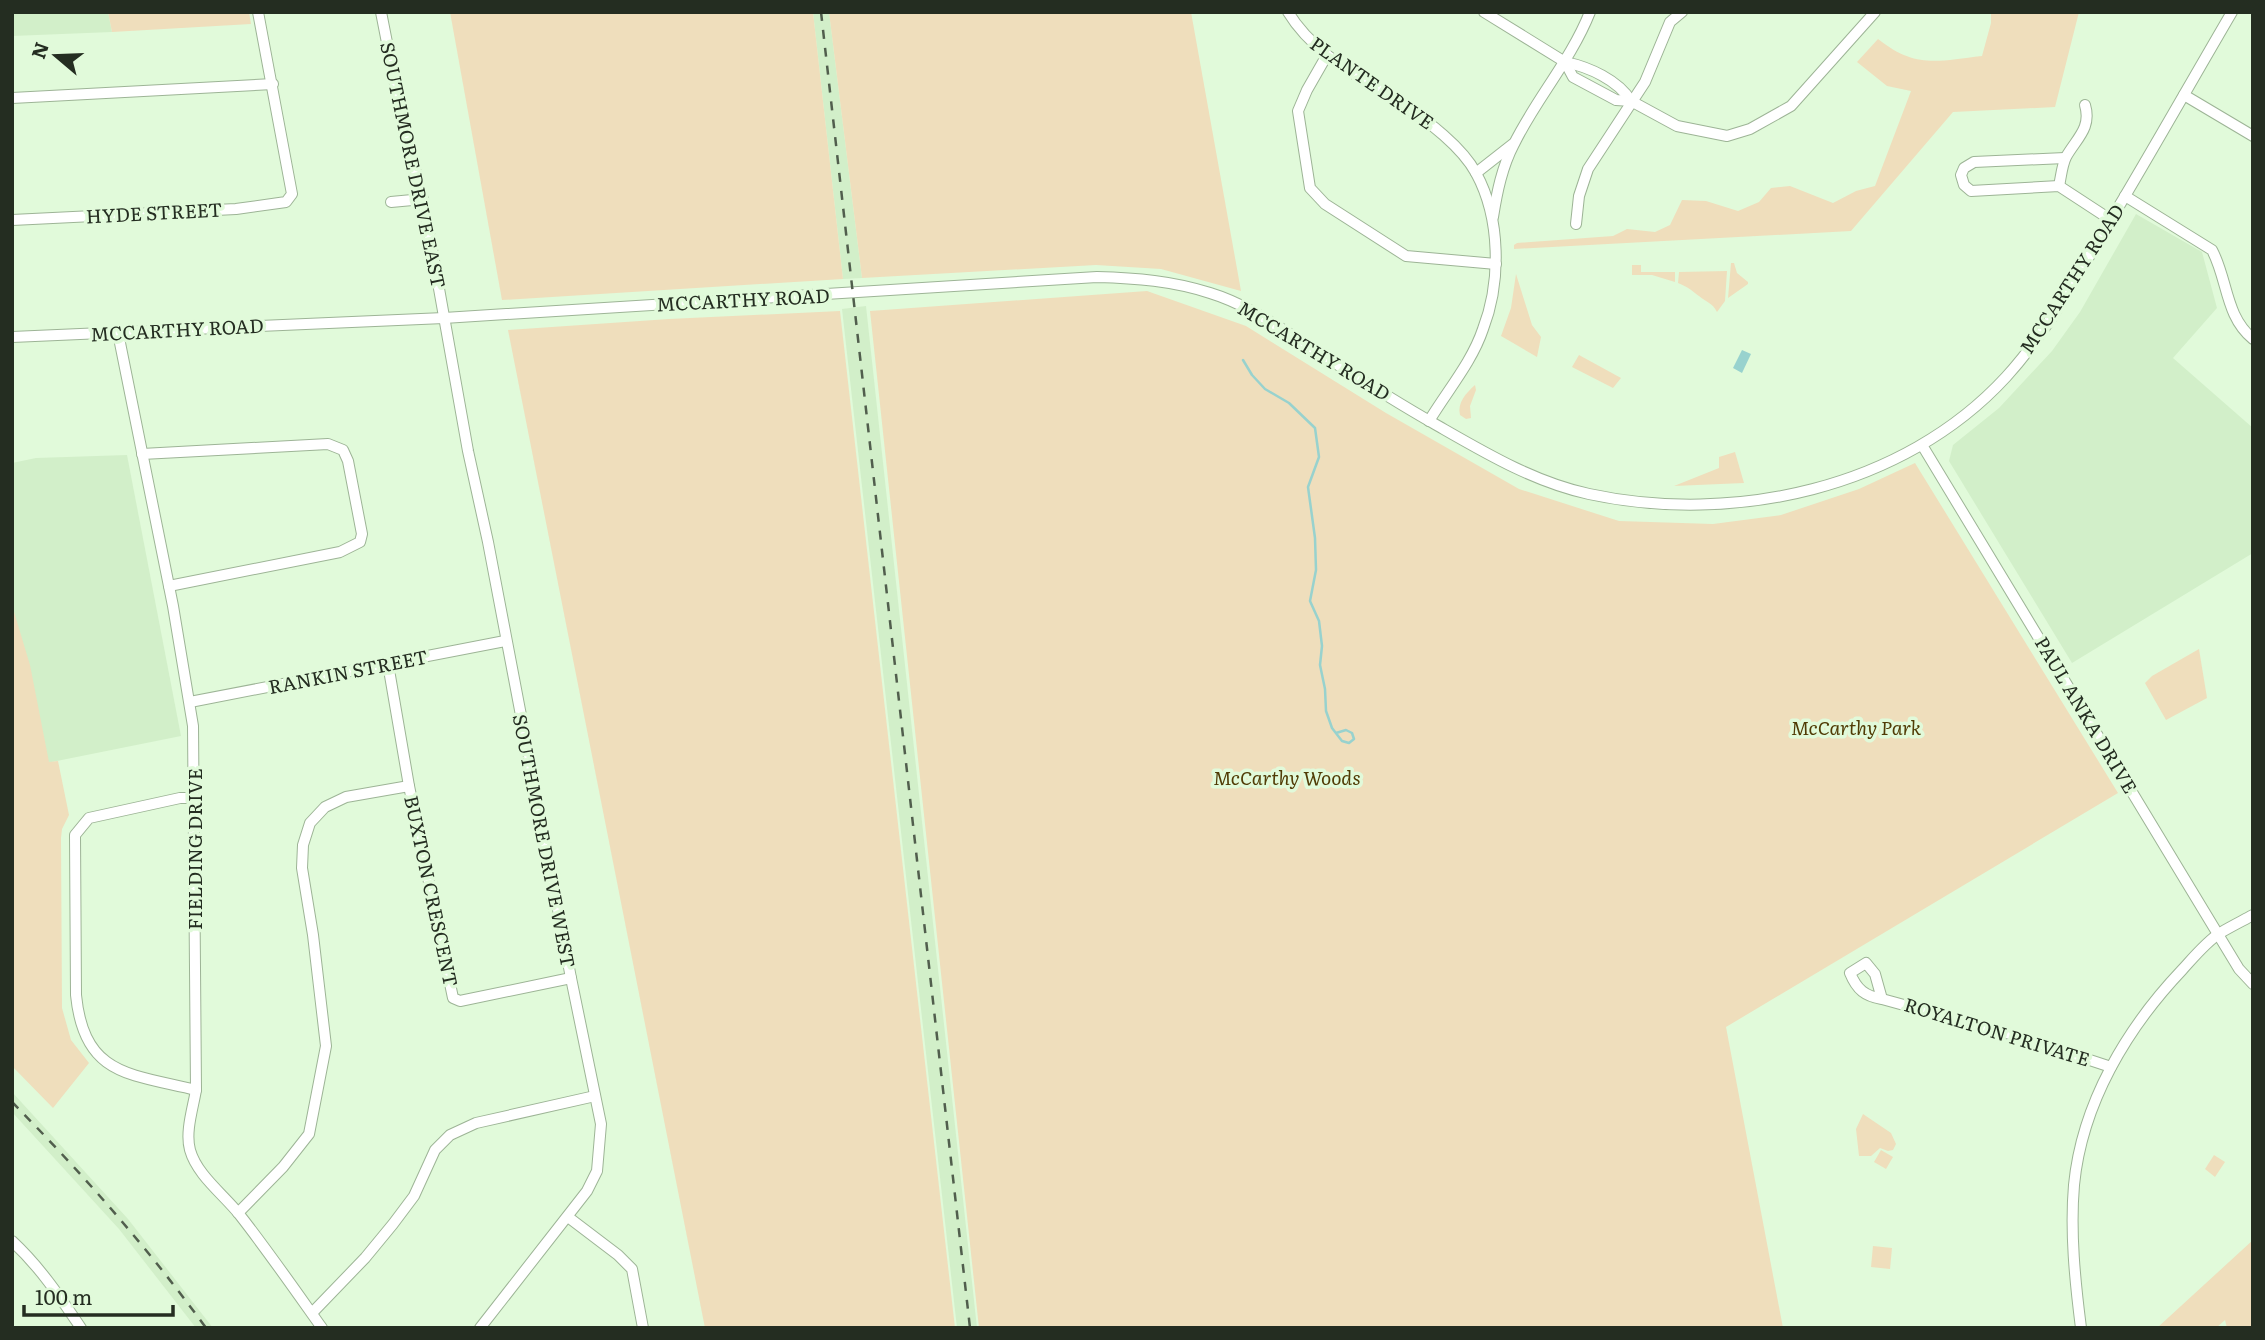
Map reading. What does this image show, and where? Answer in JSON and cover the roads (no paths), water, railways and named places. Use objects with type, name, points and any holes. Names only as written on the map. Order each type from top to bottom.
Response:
[{"type":"street","name":"SOUTHMORE DRIVE EAST","points":[[381,12],[402,119],[423,199],[444,318]]},
{"type":"street","name":"PLANTE DRIVE","points":[[1289,12],[1310,42],[1433,124],[1476,173],[1492,224],[1496,264],[1493,296],[1483,330],[1429,421]]},
{"type":"street","points":[[1484,12],[1565,62],[1580,65],[1623,88],[1631,101],[1677,126],[1720,136],[1750,130],[1791,106],[1875,12]]},
{"type":"street","points":[[1492,224],[1496,194],[1514,144],[1565,62],[1590,12]]},
{"type":"street","points":[[1576,223],[1579,197],[1588,169],[1645,82],[1670,22],[1682,12]]},
{"type":"street","name":"MCCARTHY ROAD","points":[[12,338],[444,318],[1097,277],[1145,278],[1211,293],[1256,313],[1429,421],[1519,470],[1589,494],[1664,505],[1755,502],[1845,478],[1911,452],[1972,408],[2002,381],[2053,316],[2232,12]]},
{"type":"street","points":[[12,98],[274,84],[261,13]]},
{"type":"street","points":[[1327,55],[1298,111],[1310,188],[1325,204],[1406,256],[1496,264]]},
{"type":"street","name":"HYDE STREET","points":[[12,220],[236,209],[286,202],[292,194],[274,84]]},
{"type":"street","points":[[2183,95],[2253,136]]},
{"type":"street","points":[[2059,186],[2066,158],[2081,138],[2088,114],[2085,104]]},
{"type":"street","points":[[1476,173],[1514,144]]},
{"type":"street","points":[[2066,158],[1974,162],[1964,168],[1961,175],[1964,185],[1971,191],[2059,186],[2111,220]]},
{"type":"street","points":[[2125,196],[2213,250],[2232,312],[2244,332],[2253,339]]},
{"type":"street","points":[[391,202],[423,199]]},
{"type":"street","name":"SOUTHMORE DRIVE WEST","points":[[444,318],[601,1124],[597,1171],[587,1191],[480,1328]]},
{"type":"street","name":"FIELDING DRIVE","points":[[118,333],[169,586],[190,702],[195,752],[196,1090],[188,1139],[190,1149],[208,1180],[238,1213],[322,1328]]},
{"type":"street","points":[[142,454],[328,444],[343,450],[348,461],[362,534],[360,542],[341,552],[169,586]]},
{"type":"street","name":"PAUL ANKA DRIVE","points":[[1922,445],[2239,969],[2253,984]]},
{"type":"street","name":"RANKIN STREET","points":[[190,702],[505,641]]},
{"type":"street","name":"BUXTON CRESCENT","points":[[388,664],[409,786],[453,998],[460,1001],[571,978]]},
{"type":"street","points":[[238,1213],[283,1167],[309,1134],[326,1046],[302,868],[303,845],[310,823],[326,807],[346,797],[409,786]]},
{"type":"street","points":[[194,798],[89,818],[75,835],[76,995],[78,1021],[88,1042],[102,1060],[122,1072],[196,1090]]},
{"type":"street","points":[[2081,1328],[2074,1248],[2074,1184],[2086,1129],[2111,1067],[2156,997],[2218,934],[2253,915]]},
{"type":"street","name":"ROYALTON PRIVATE","points":[[1882,999],[2017,1036],[2111,1067]]},
{"type":"street","points":[[312,1313],[365,1258],[393,1224],[414,1196],[435,1150],[450,1135],[476,1124],[596,1096]]},
{"type":"street","points":[[568,1217],[632,1269],[643,1328]]},
{"type":"street","points":[[12,1241],[28,1256],[56,1291],[80,1327]]},
{"type":"water","points":[[1742,350],[1751,354],[1742,373],[1733,368]]},
{"type":"waterway","points":[[1243,360],[1265,389],[1289,403],[1315,428],[1319,457],[1308,487],[1316,570],[1310,601],[1319,621],[1322,646],[1320,665],[1326,711],[1332,728],[1342,741],[1349,743],[1354,739],[1352,733],[1346,730],[1336,733]]},
{"type":"railway","points":[[821,12],[970,1328]]},
{"type":"railway","points":[[12,1102],[113,1211],[206,1328]]},
{"type":"park label","name":"McCarthy Park","points":[[1856,728]]},
{"type":"park label","name":"McCarthy Woods","points":[[1287,778]]}]
